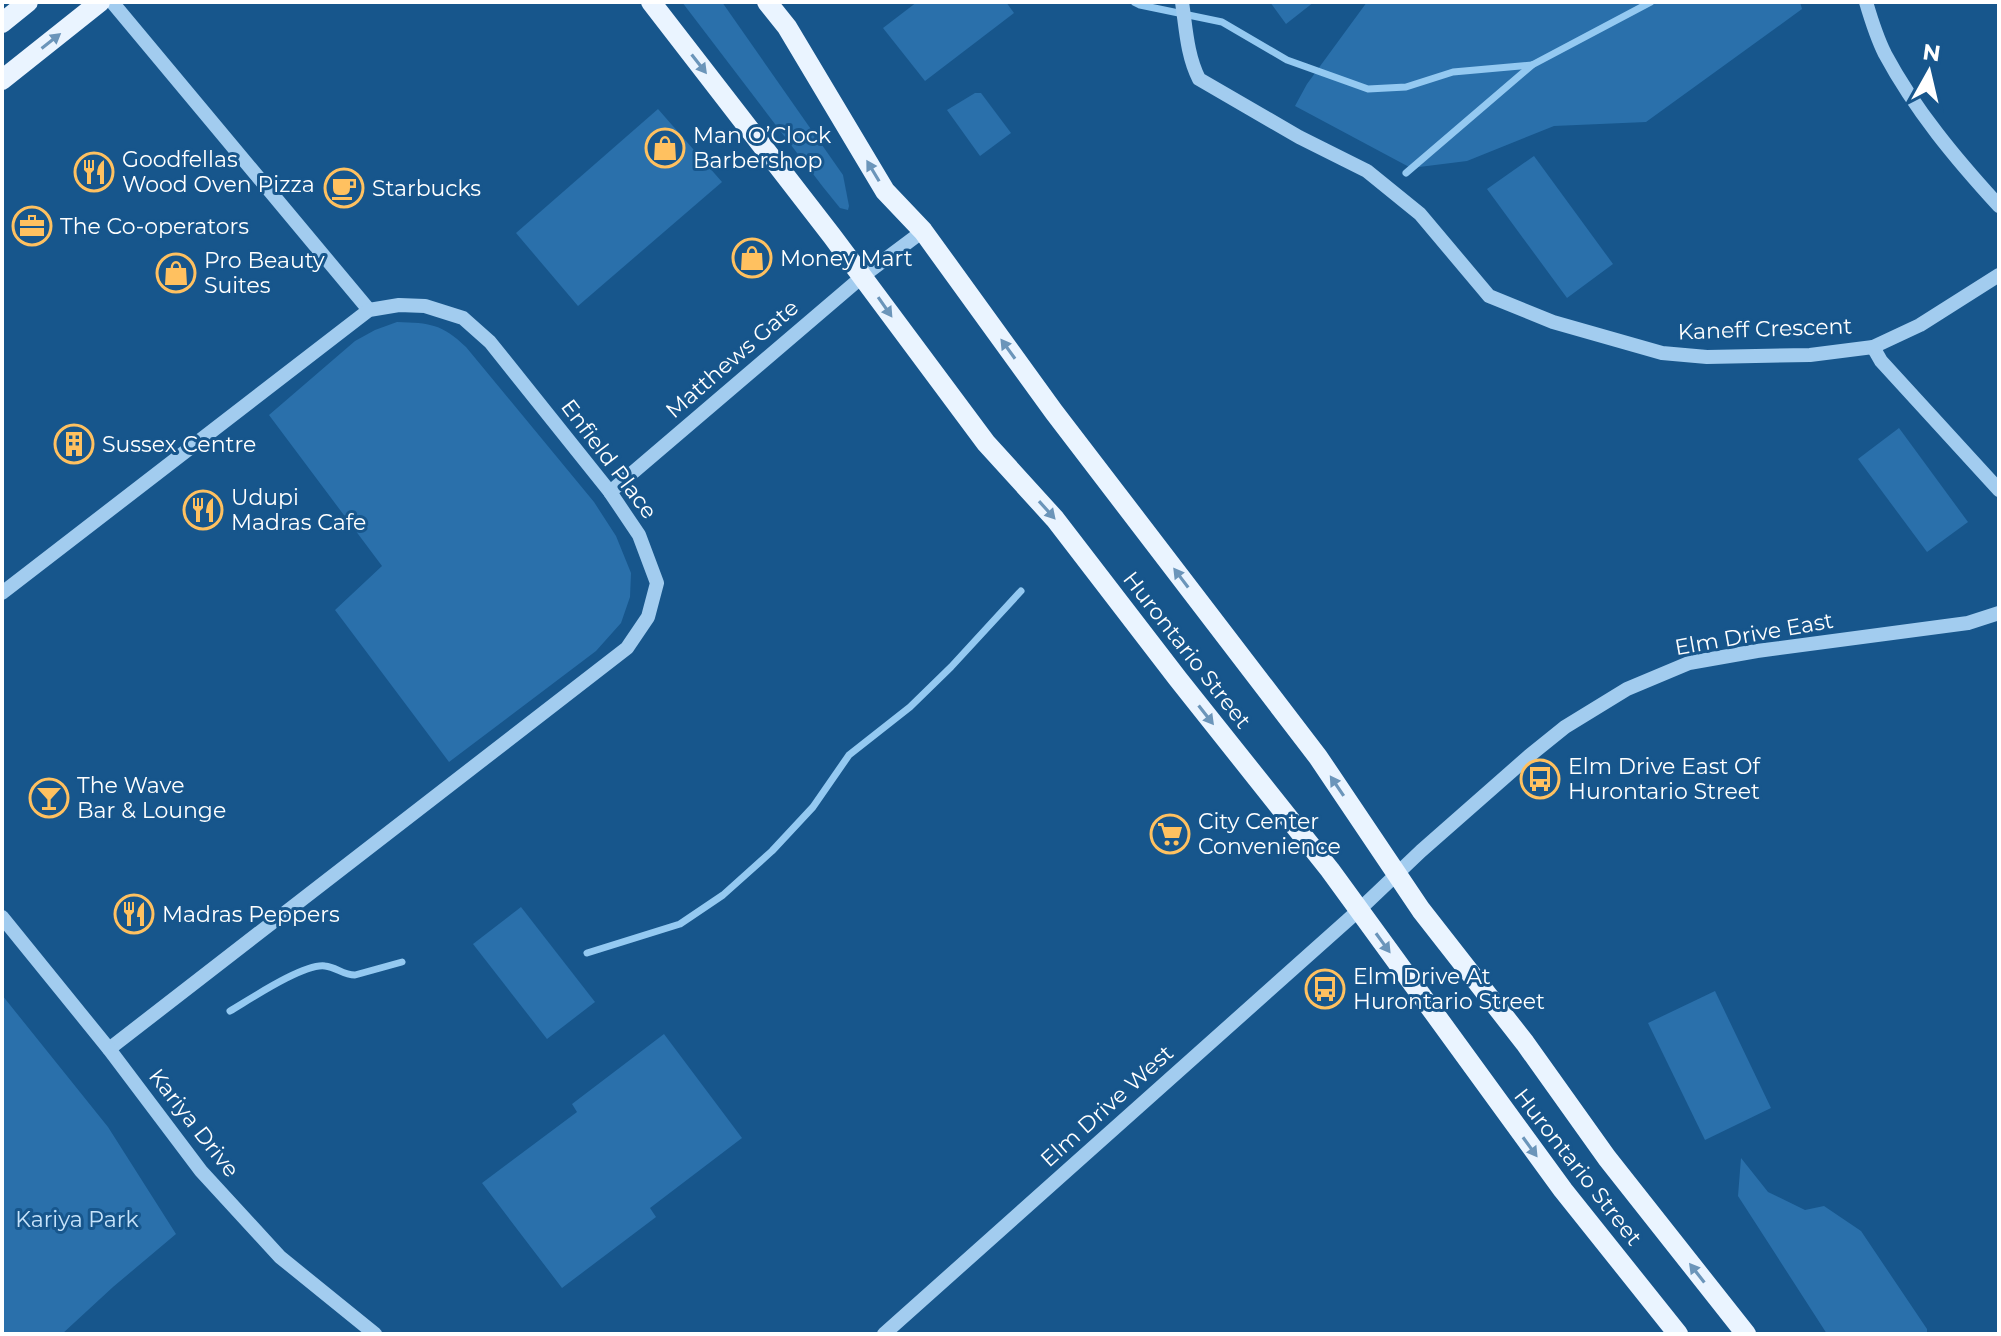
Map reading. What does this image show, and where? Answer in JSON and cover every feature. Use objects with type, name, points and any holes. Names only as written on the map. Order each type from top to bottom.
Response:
[{"type":"main road","points":[[2,23],[28,2]]},
{"type":"main road","points":[[2,80],[100,2]]},
{"type":"main road","name":"Hurontario Street","points":[[651,2],[863,276],[986,443],[1055,519],[1330,870],[1555,1180],[1678,1334]]},
{"type":"main road","name":"Hurontario Street","points":[[767,2],[787,27],[885,191],[923,231],[1054,412],[1318,757],[1395,874],[1453,952],[1525,1043],[1607,1158],[1746,1334]]},
{"type":"street","points":[[2,593],[369,310],[112,2]]},
{"type":"street","name":"Kaneff Crescent","points":[[1182,2],[1189,52],[1199,79],[1299,137],[1367,171],[1420,214],[1489,296],[1553,322],[1662,353],[1707,357],[1810,355],[1873,347],[1920,325],[1999,275]]},
{"type":"street","points":[[1866,2],[1884,52],[1925,118],[1963,168],[1999,206]]},
{"type":"street","name":"Matthews Gate","points":[[610,492],[863,276],[923,231]]},
{"type":"street","name":"Enfield Place","points":[[109,1049],[627,648],[648,617],[657,583],[639,535],[610,492],[490,342],[463,318],[425,306],[399,305],[369,310]]},
{"type":"street","points":[[1873,347],[1881,361],[1999,490]]},
{"type":"street","name":"Elm Drive East","points":[[1359,910],[1395,874],[1565,727],[1627,689],[1689,663],[1968,623],[1999,613]]},
{"type":"street","name":"Elm Drive West","points":[[884,1334],[1359,910]]},
{"type":"street","name":"Kariya Drive","points":[[2,917],[109,1049],[201,1171],[290,1266],[375,1334]]},
{"type":"green space","points":[[682,2],[722,2],[843,175],[848,210],[840,208],[823,187]]},
{"type":"green space","points":[[917,2],[1006,2],[1014,13],[925,81],[883,28]]},
{"type":"green space","points":[[1270,2],[1314,2],[1286,24]]},
{"type":"green space","points":[[1367,2],[1800,2],[1802,9],[1646,122],[1554,126],[1467,161],[1411,168],[1295,106],[1307,84]]},
{"type":"green space","points":[[975,93],[981,93],[1011,133],[980,156],[947,110]]},
{"type":"green space","points":[[658,109],[722,182],[578,306],[516,233]]},
{"type":"green space","points":[[1534,156],[1613,264],[1567,298],[1487,189]]},
{"type":"green space","points":[[397,322],[435,326],[466,347],[594,502],[616,536],[631,573],[630,597],[621,623],[596,651],[449,762],[335,610],[382,566],[269,415],[355,341]]},
{"type":"green space","points":[[1899,428],[1968,522],[1927,552],[1858,459]]},
{"type":"green space","points":[[521,907],[595,1002],[547,1039],[473,944]]},
{"type":"green space","points":[[1715,991],[1771,1108],[1705,1140],[1648,1023]]},
{"type":"green space","name":"Kariya Park","points":[[2,995],[108,1127],[176,1234],[62,1334],[2,1334]]},
{"type":"green space","points":[[664,1034],[742,1138],[650,1208],[656,1217],[562,1288],[482,1183],[577,1112],[572,1104]]},
{"type":"green space","points":[[1741,1158],[1768,1192],[1805,1210],[1824,1206],[1861,1231],[1927,1329],[1927,1334],[1827,1334],[1738,1196]]},
{"type":"waterway","points":[[1134,2],[1222,22],[1287,60],[1368,89],[1406,87],[1453,72],[1532,65],[1651,2]]},
{"type":"waterway","points":[[1406,173],[1532,65]]},
{"type":"waterway","points":[[587,953],[680,924],[723,895],[772,851],[813,807],[849,755],[910,707],[1021,591]]},
{"type":"waterway","points":[[230,1011],[304,970],[325,966],[355,975],[402,962]]},
{"type":"place","name":"Man O’Clock Barbershop","points":[[665,148]]},
{"type":"place","name":"Goodfellas Wood Oven Pizza","points":[[94,172]]},
{"type":"place","name":"Starbucks","points":[[344,188]]},
{"type":"place","name":"The Co-operators","points":[[32,226]]},
{"type":"place","name":"Money Mart","points":[[752,258]]},
{"type":"place","name":"Pro Beauty Suites","points":[[176,273]]},
{"type":"place","name":"Sussex Centre","points":[[74,444]]},
{"type":"place","name":"Udupi Madras Cafe","points":[[203,510]]},
{"type":"place","name":"Elm Drive East Of Hurontario Street","points":[[1540,779]]},
{"type":"place","name":"The Wave Bar & Lounge","points":[[49,798]]},
{"type":"place","name":"City Center Convenience","points":[[1170,834]]},
{"type":"place","name":"Madras Peppers","points":[[134,914]]},
{"type":"place","name":"Elm Drive At Hurontario Street","points":[[1325,989]]}]
